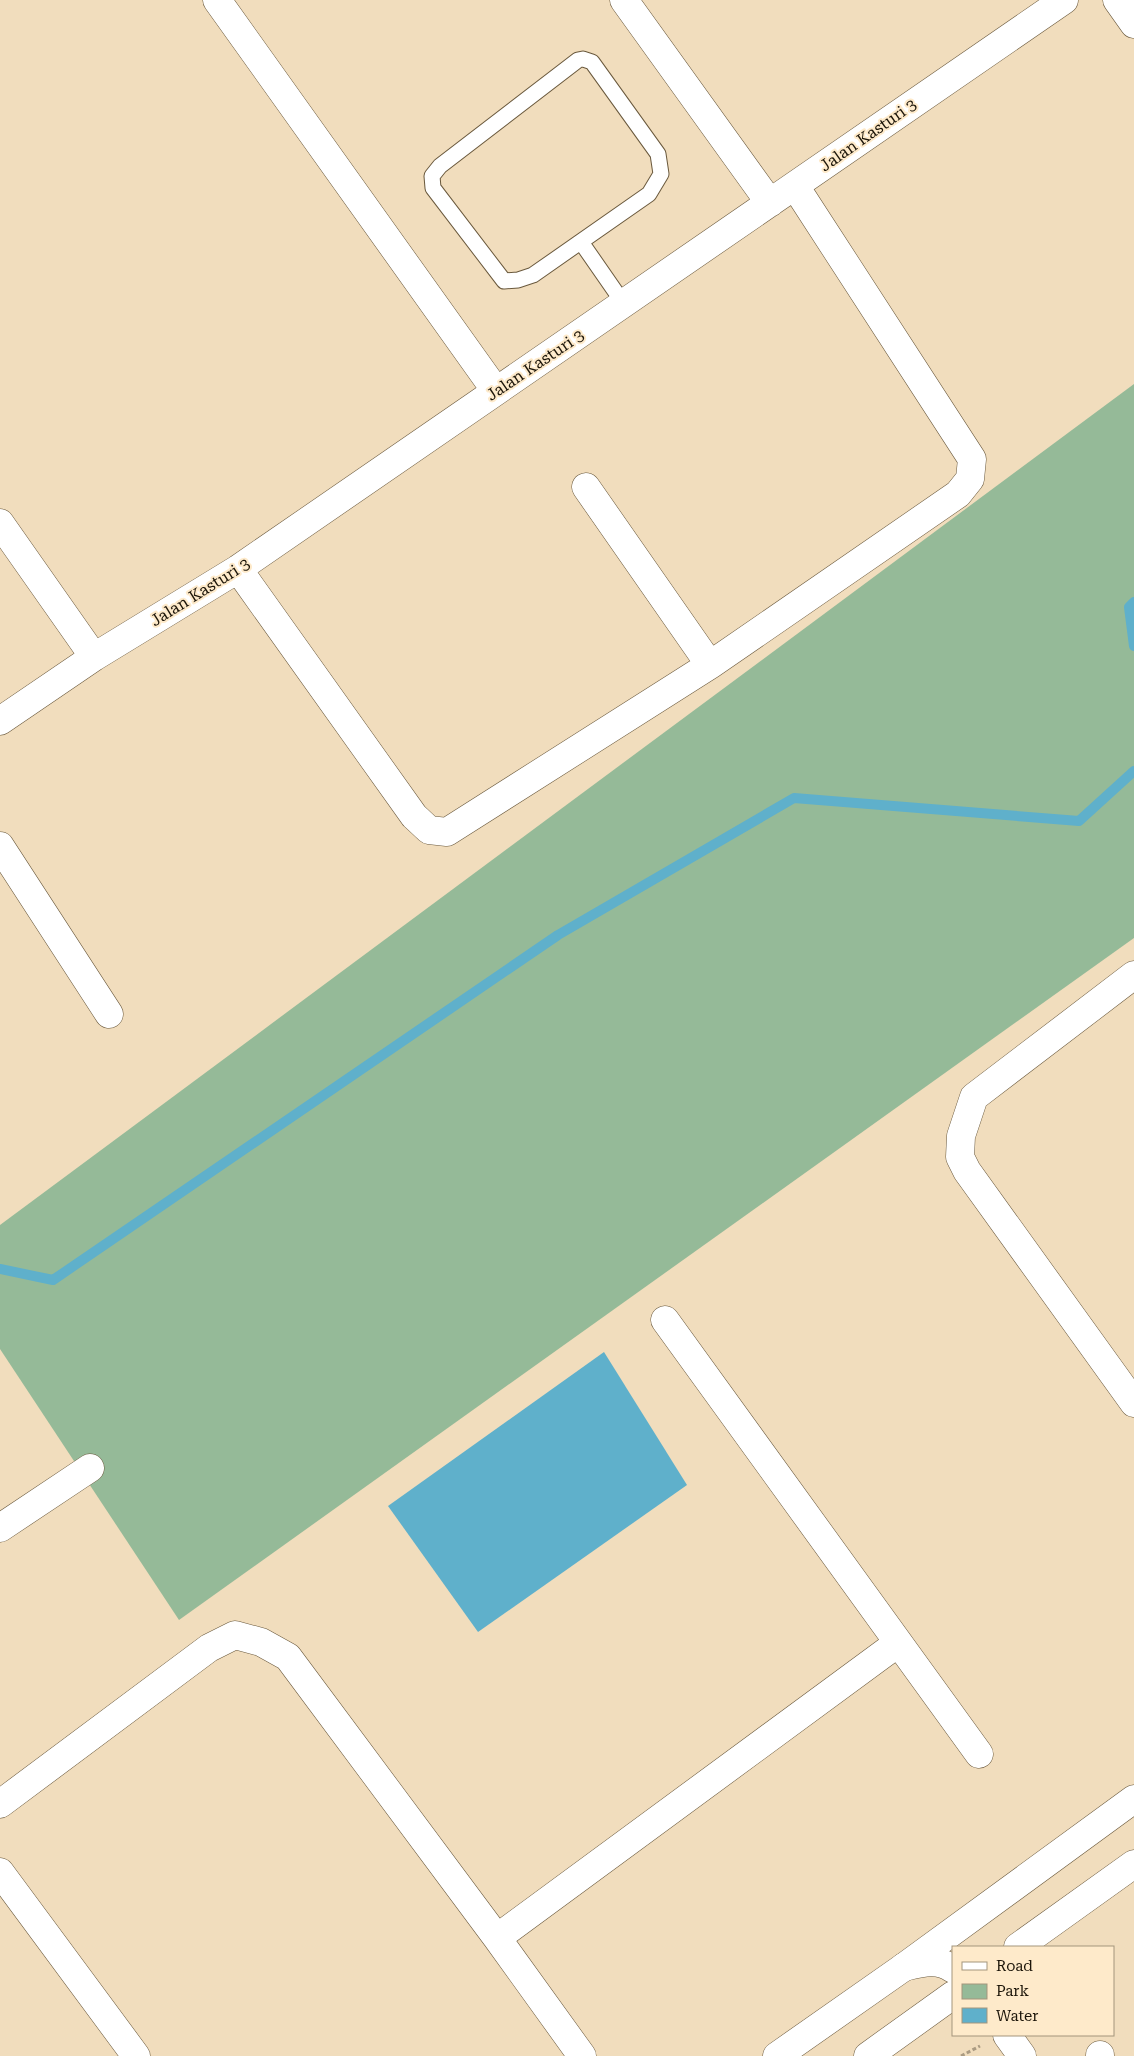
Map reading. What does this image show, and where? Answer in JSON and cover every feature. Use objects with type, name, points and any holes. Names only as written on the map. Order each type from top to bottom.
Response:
[{"type":"street","points":[[218,0],[496,391]]},
{"type":"street","points":[[624,0],[770,203]]},
{"type":"street","name":"Jalan Kasturi 3","points":[[0,722],[94,657],[238,569],[1064,0]]},
{"type":"street","points":[[1117,0],[1134,24]]},
{"type":"street","points":[[238,569],[414,816],[429,830],[447,832],[710,665],[958,494],[970,479],[972,459],[795,186]]},
{"type":"street","points":[[586,487],[710,665]]},
{"type":"street","points":[[0,523],[94,657]]},
{"type":"street","points":[[0,846],[109,1014]]},
{"type":"street","points":[[1134,975],[974,1097],[961,1136],[960,1157],[967,1172],[1134,1403]]},
{"type":"street","points":[[665,1320],[979,1754]]},
{"type":"street","points":[[0,1528],[90,1468]]},
{"type":"street","points":[[0,1804],[208,1648],[235,1636],[261,1642],[288,1657],[497,1938],[582,2056]]},
{"type":"street","points":[[497,1938],[898,1644]]},
{"type":"street","points":[[777,2056],[904,1967],[1134,1798]]},
{"type":"street","points":[[1019,1946],[1134,1864]]},
{"type":"street","points":[[0,1872],[136,2056]]},
{"type":"street","points":[[904,1967],[927,1962],[938,1963],[952,1969]]},
{"type":"street","points":[[868,2056],[952,1996]]},
{"type":"street","points":[[1008,2036],[1022,2056]]},
{"type":"lane","points":[[583,59],[592,62],[658,154],[660,174],[649,194],[581,242],[533,275],[518,280],[504,281],[433,188],[432,176],[440,166],[578,60],[583,59]]},
{"type":"lane","points":[[581,242],[624,304]]},
{"type":"path","points":[[961,2056],[980,2046],[983,2051]]},
{"type":"green space","points":[[1134,384],[1134,938],[179,1620],[0,1349],[0,1225]]},
{"type":"water","points":[[604,1352],[687,1485],[478,1632],[388,1506]]},
{"type":"waterway","points":[[1134,602],[1129,607],[1134,646]]},
{"type":"waterway","points":[[0,1269],[53,1280],[558,935],[794,798],[1079,821],[1134,771]]}]
